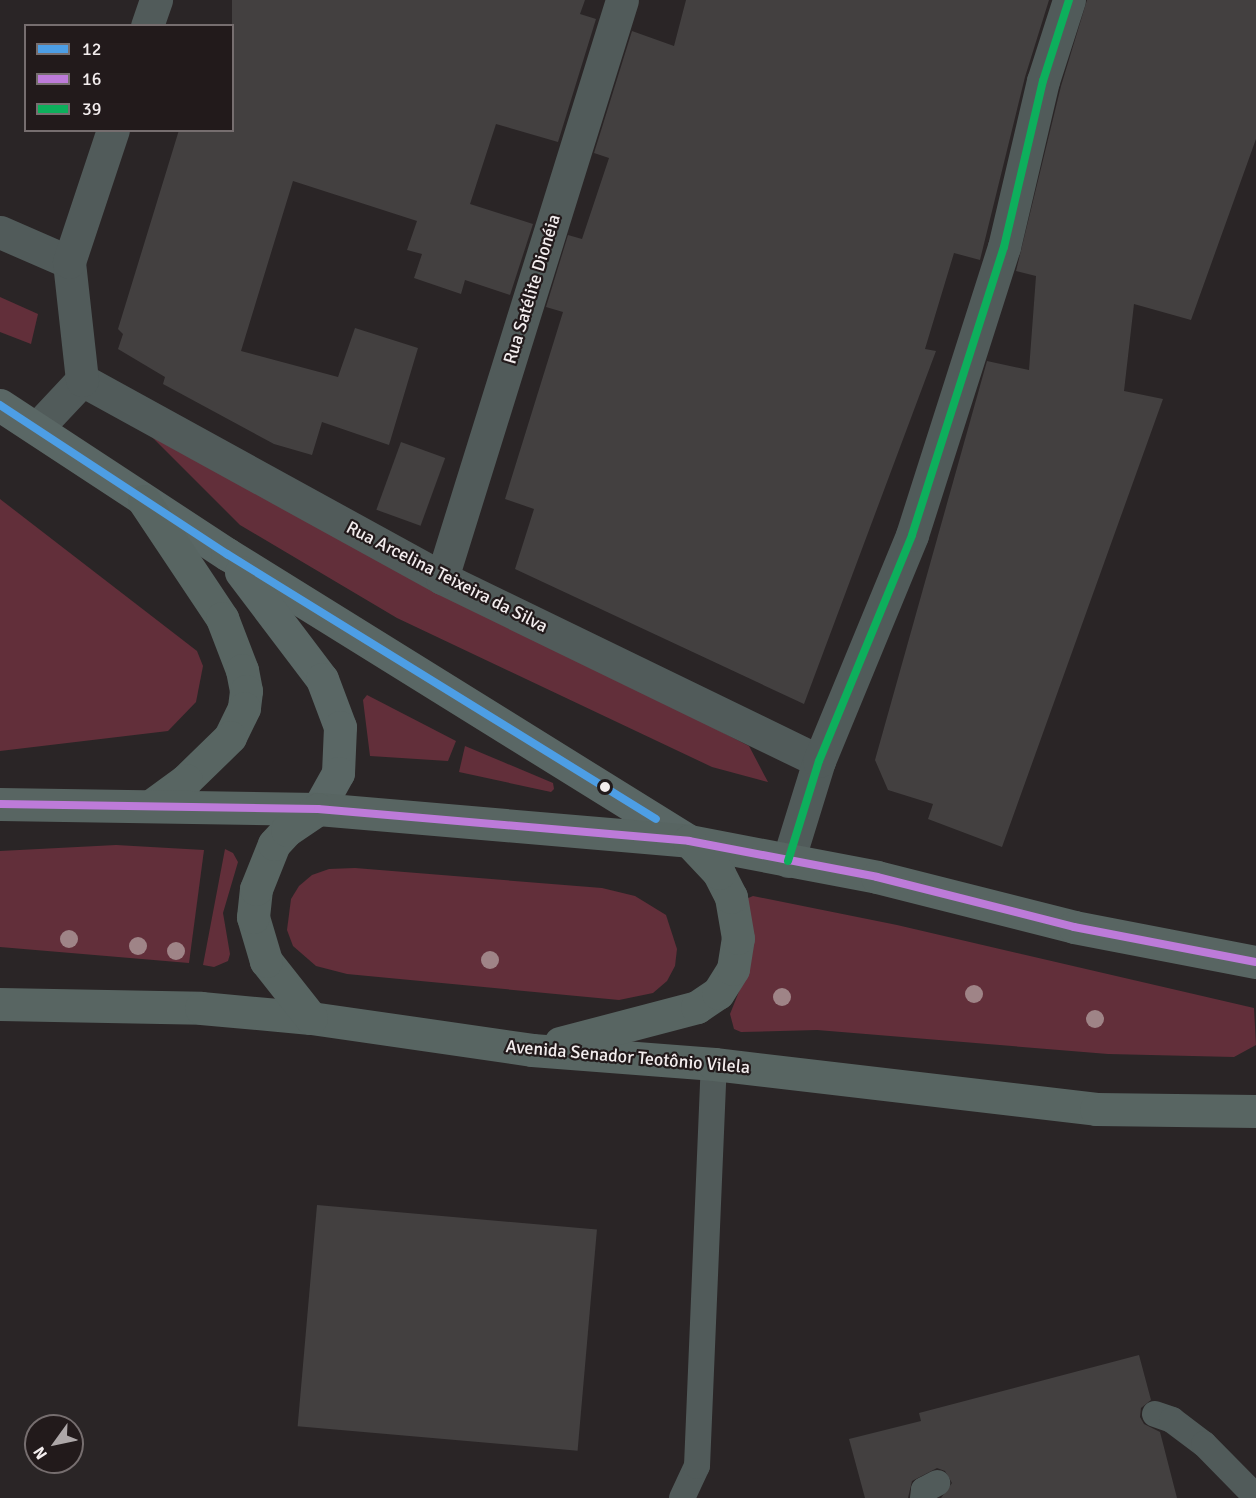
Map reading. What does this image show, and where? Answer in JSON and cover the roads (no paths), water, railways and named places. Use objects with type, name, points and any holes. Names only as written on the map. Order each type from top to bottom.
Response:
[{"type":"main road","points":[[0,405],[227,554],[689,841],[719,873],[732,907],[738,938],[733,969],[718,993],[697,1007],[532,1050]]},
{"type":"main road","points":[[144,501],[222,618],[242,670],[246,691],[243,708],[230,737],[186,780],[152,805]]},
{"type":"main road","points":[[227,554],[322,679],[340,727],[338,773],[318,809],[287,830],[274,844],[256,889],[253,917],[266,961],[310,1018]]},
{"type":"main road","points":[[0,804],[318,809],[689,841],[877,877],[1074,927],[1256,962]]},
{"type":"main road","name":"Avenida Senador Teotônio Vilela","points":[[0,1004],[158,1005],[310,1018],[532,1050],[714,1064],[1096,1109],[1256,1111]]},
{"type":"street","points":[[148,24],[156,0]]},
{"type":"street","name":"Rua Satélite Dionéia","points":[[442,578],[622,0]]},
{"type":"street","points":[[788,861],[819,760],[912,535],[1004,246],[1043,81],[1069,0]]},
{"type":"street","points":[[37,428],[82,380],[69,262],[112,132]]},
{"type":"street","points":[[0,232],[69,262]]},
{"type":"street","name":"Rua Arcelina Teixeira da Silva","points":[[82,380],[442,578],[819,760]]},
{"type":"lane","points":[[682,1498],[697,1466],[714,1064]]},
{"type":"lane","points":[[1155,1414],[1172,1420],[1204,1444],[1256,1497]]}]
